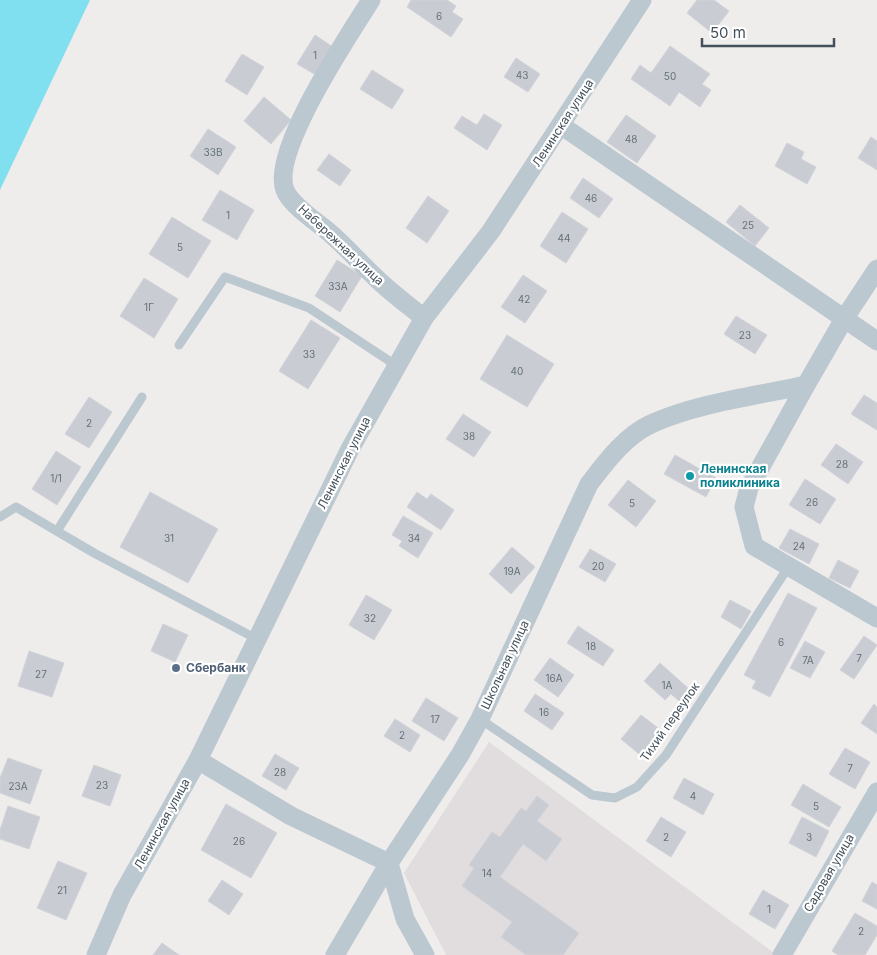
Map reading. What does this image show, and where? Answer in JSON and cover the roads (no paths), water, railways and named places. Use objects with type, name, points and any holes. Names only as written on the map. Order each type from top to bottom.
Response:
[{"type":"street","name":"Набережная улица","points":[[371,0],[325,74],[291,141],[284,167],[285,190],[304,213],[331,234],[376,279],[424,318]]},
{"type":"street","name":"Ленинская улица","points":[[96,955],[122,895],[198,760],[350,449],[424,318],[492,231],[562,126],[642,0]]},
{"type":"street","points":[[562,126],[877,341]]},
{"type":"street","points":[[877,269],[844,319],[806,385],[749,488],[744,507],[754,546],[877,618]]},
{"type":"street","name":"Школьная улица","points":[[335,955],[389,863],[460,755],[480,719],[589,484],[614,451],[650,424],[696,408],[806,385]]},
{"type":"street","points":[[198,760],[291,816],[389,863],[405,919],[425,955]]},
{"type":"street","name":"Садовая улица","points":[[782,955],[877,792]]},
{"type":"lane","points":[[179,345],[226,277],[309,308],[397,366]]},
{"type":"lane","points":[[58,531],[142,397]]},
{"type":"lane","points":[[0,517],[16,508],[257,639]]},
{"type":"lane","name":"Тихий переулок","points":[[480,719],[592,795],[615,798],[637,787],[666,755],[789,566]]},
{"type":"water","points":[[0,0],[90,0],[0,190]]},
{"type":"place","name":"Ленинская поликлиника","points":[[690,476]]},
{"type":"place","name":"Сбербанк","points":[[176,668]]}]
